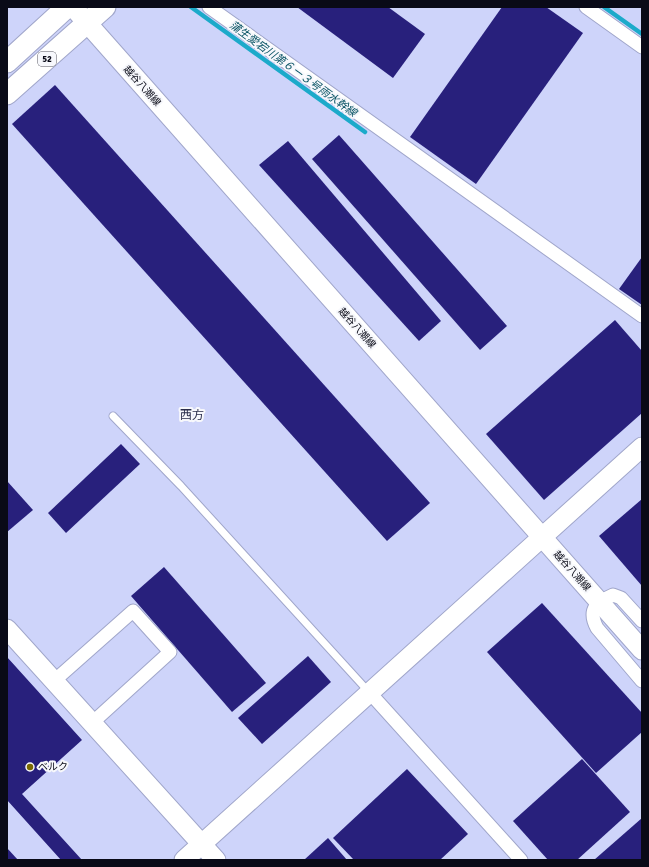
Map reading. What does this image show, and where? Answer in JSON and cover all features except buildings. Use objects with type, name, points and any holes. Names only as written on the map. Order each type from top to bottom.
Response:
[{"type":"main road","name":"52","points":[[7,62],[67,7]]},
{"type":"main road","name":"52","points":[[7,94],[105,7]]},
{"type":"street","name":"越谷八潮線","points":[[73,7],[642,650]]},
{"type":"street","points":[[209,7],[642,316]]},
{"type":"street","points":[[586,7],[642,47]]},
{"type":"street","points":[[184,860],[642,447]]},
{"type":"street","points":[[642,621],[621,598],[613,595],[600,601],[593,612],[593,620],[597,628],[642,681]]},
{"type":"street","points":[[54,681],[133,611],[170,652],[92,723]]},
{"type":"street","points":[[7,629],[216,860]]},
{"type":"street","points":[[370,693],[521,860]]},
{"type":"lane","points":[[113,416],[181,486],[370,693]]},
{"type":"waterway","name":"蒲生愛宕川第６ー３号雨水幹線","points":[[191,7],[365,132]]},
{"type":"waterway","points":[[604,7],[642,34]]},
{"type":"place","name":"ベルク","points":[[30,767]]},
{"type":"district","name":"西方","points":[[192,415]]}]
